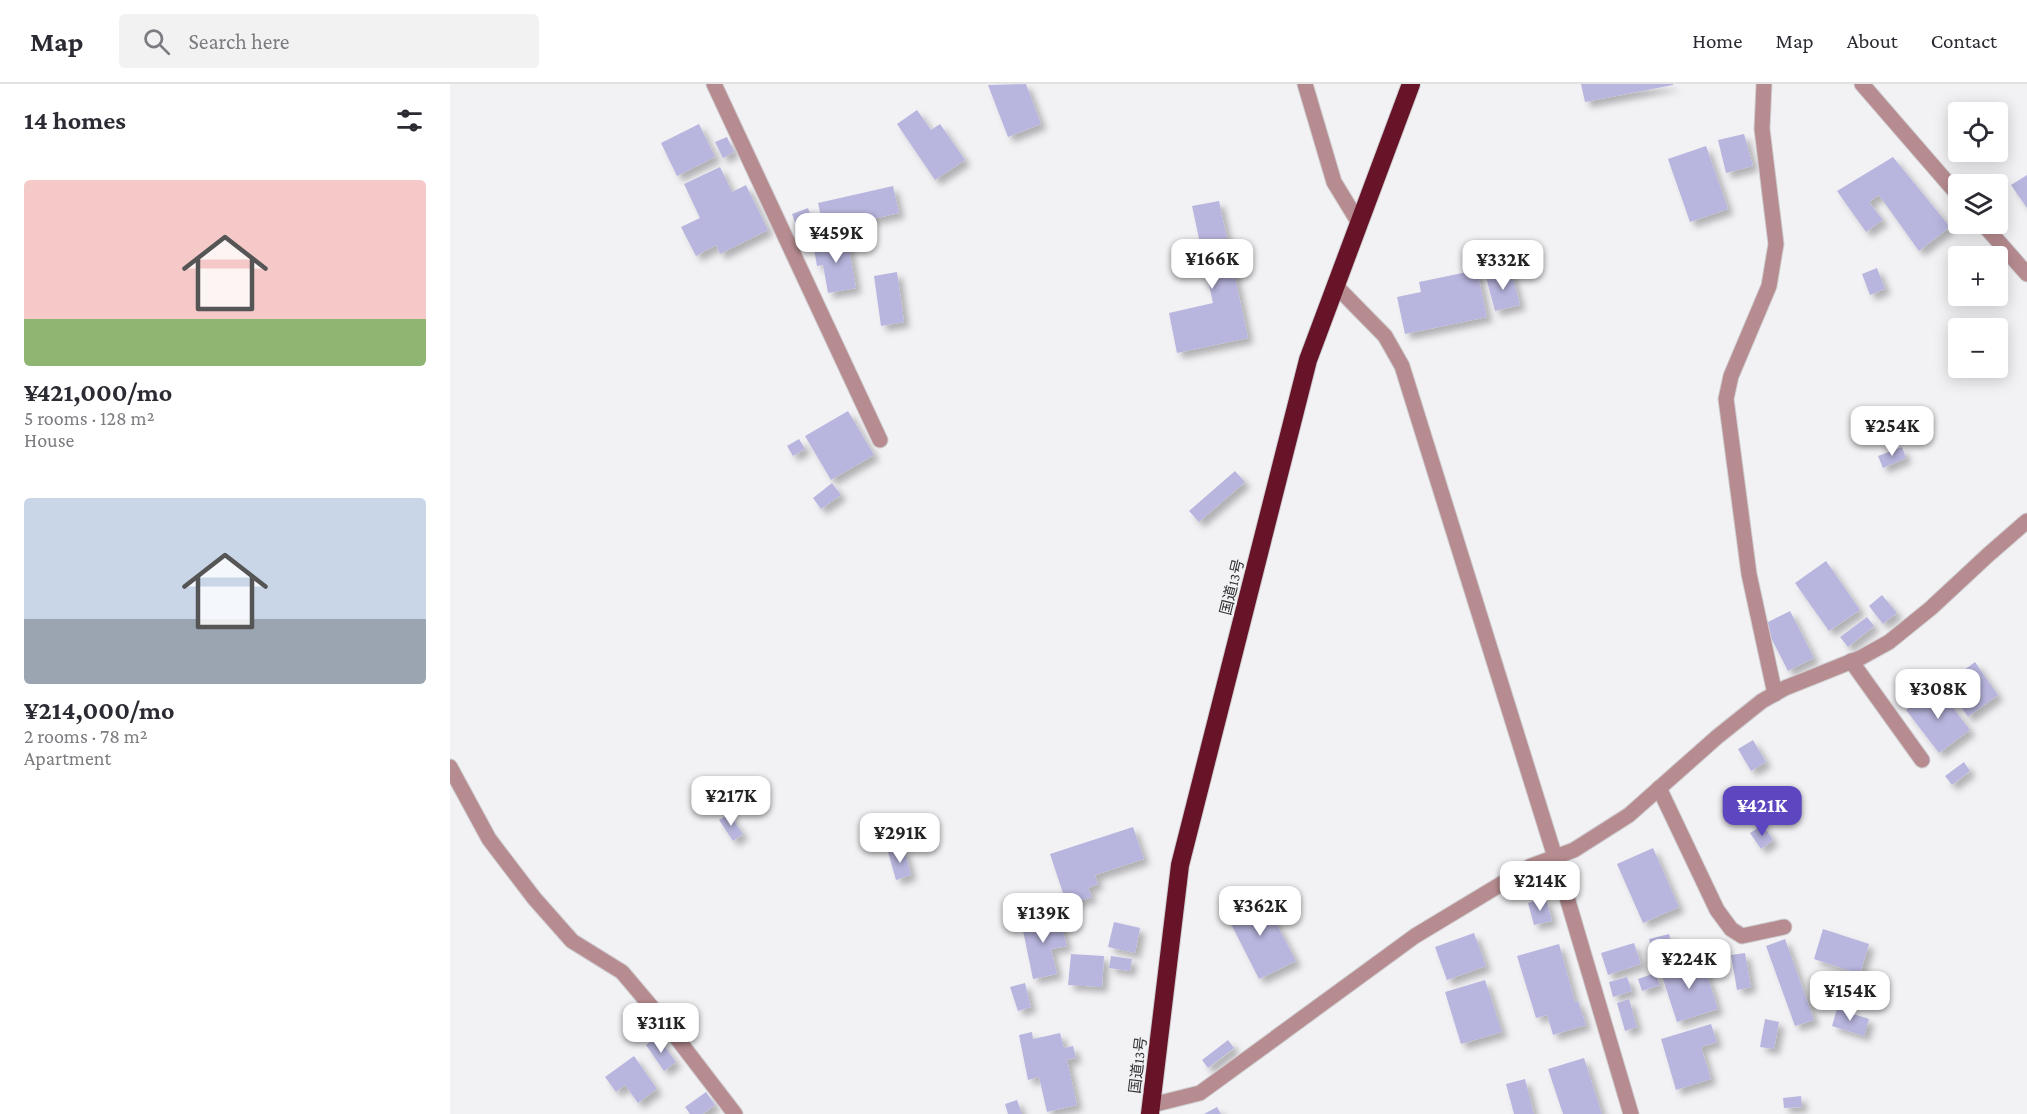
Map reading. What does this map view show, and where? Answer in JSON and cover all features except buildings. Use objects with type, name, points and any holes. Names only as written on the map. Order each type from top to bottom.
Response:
[{"type":"highway","name":"国道13号","points":[[1151,1109],[1180,865],[1308,360],[1411,84]]},
{"type":"street","points":[[714,84],[880,440]]},
{"type":"street","points":[[1305,84],[1334,182],[1359,224]]},
{"type":"street","points":[[1764,84],[1762,129],[1776,244],[1769,286],[1731,376],[1726,399],[1749,574],[1774,694]]},
{"type":"street","points":[[1862,84],[1948,183]]},
{"type":"street","points":[[1992,234],[2027,274]]},
{"type":"street","points":[[1336,286],[1385,336],[1402,366],[1555,857],[1631,1114]]},
{"type":"street","points":[[1151,1109],[1200,1093],[1416,936],[1531,866],[1574,850],[1629,815],[1761,701],[1889,642],[1931,608],[2027,521]]},
{"type":"street","points":[[1851,661],[1922,760]]},
{"type":"street","points":[[450,767],[489,838],[534,898],[572,941],[622,972],[666,1024],[735,1114]]},
{"type":"street","points":[[1659,788],[1717,910],[1731,929],[1742,936],[1784,927]]}]
